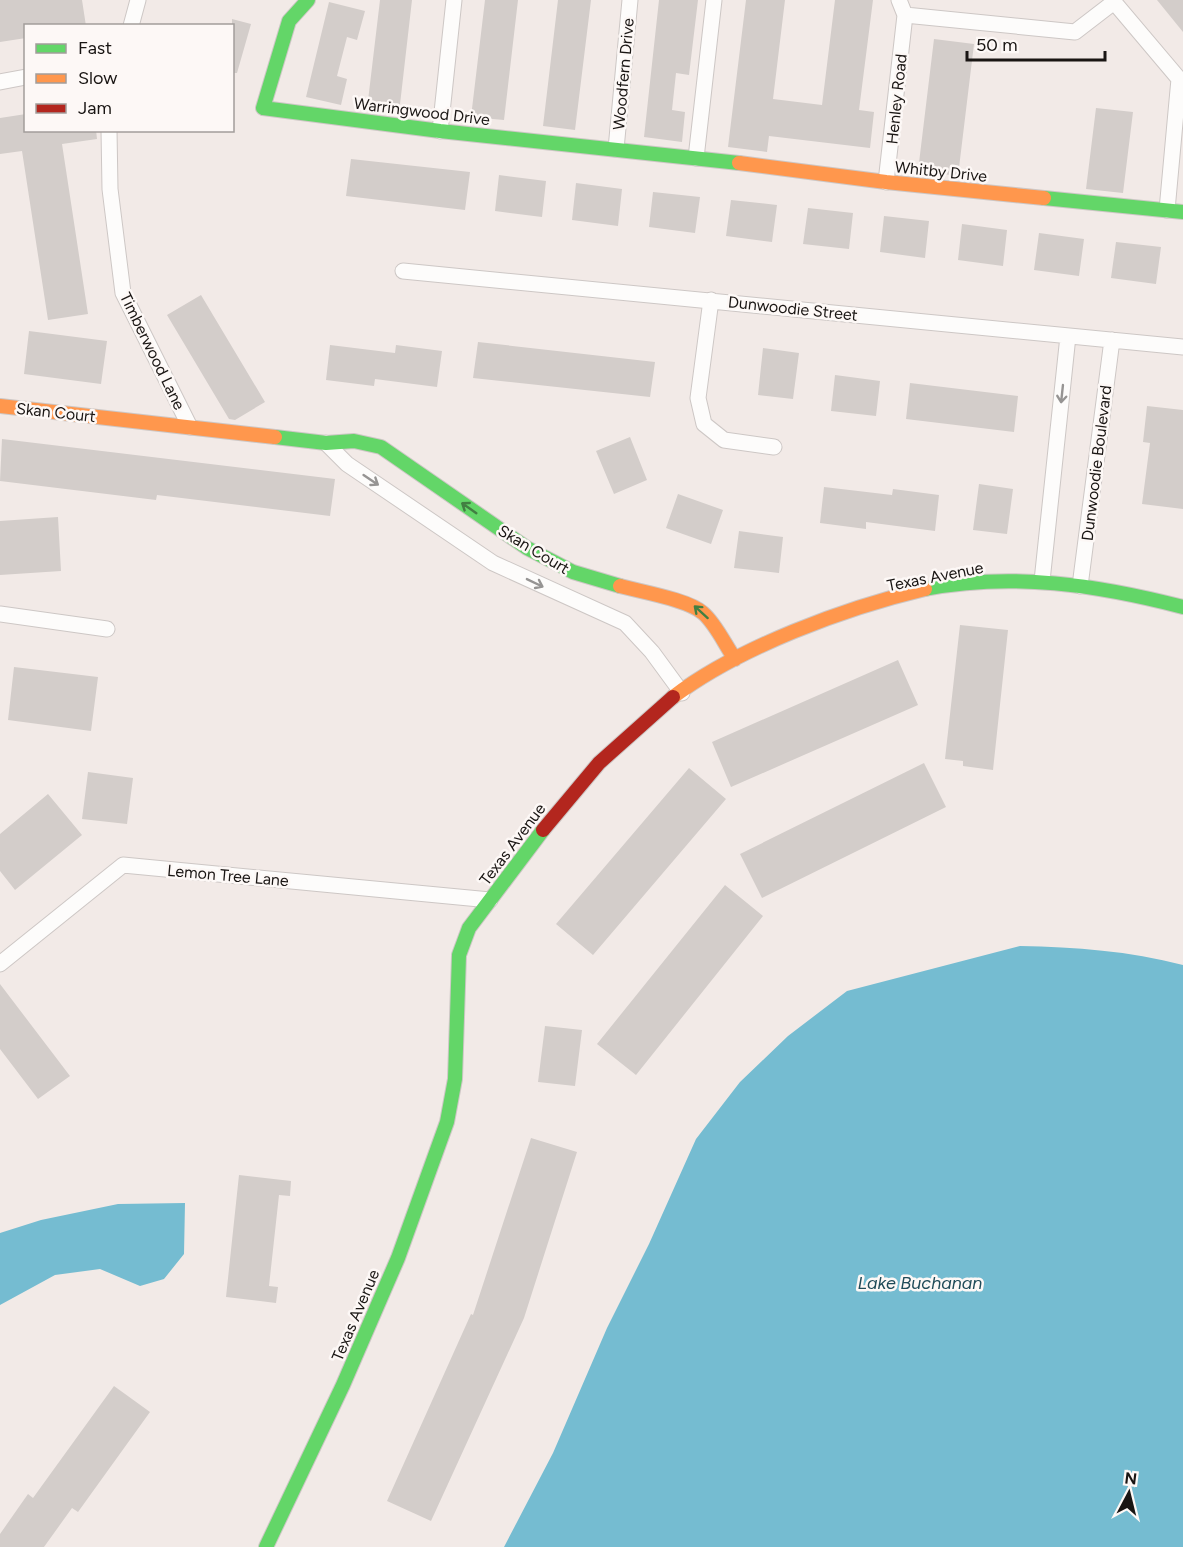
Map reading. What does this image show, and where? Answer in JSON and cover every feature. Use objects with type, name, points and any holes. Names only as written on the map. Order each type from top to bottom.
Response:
[{"type":"street","points":[[132,24],[138,0]]},
{"type":"street","name":"Warringwood Drive","points":[[308,0],[289,21],[263,108],[440,131],[696,158]]},
{"type":"street","points":[[440,131],[454,0]]},
{"type":"street","name":"Woodfern Drive","points":[[616,149],[630,0]]},
{"type":"street","points":[[696,158],[714,0]]},
{"type":"street","points":[[899,0],[904,15],[1075,32],[1115,1],[1179,79],[1167,210]]},
{"type":"street","name":"Henley Road","points":[[886,183],[904,15]]},
{"type":"street","points":[[0,82],[24,77]]},
{"type":"street","name":"Timberwood Lane","points":[[109,132],[110,189],[123,293],[190,428]]},
{"type":"street","name":"Whitby Drive","points":[[696,158],[886,183],[1183,212]]},
{"type":"street","name":"Dunwoodie Street","points":[[403,271],[1183,347]]},
{"type":"street","points":[[711,300],[698,398],[704,424],[724,441],[774,447]]},
{"type":"street","points":[[1042,581],[1068,336]]},
{"type":"street","name":"Dunwoodie Boulevard","points":[[1080,586],[1112,340]]},
{"type":"street","name":"Skan Court","points":[[0,406],[326,442],[354,441],[381,447],[527,548],[573,572],[672,601],[690,603],[705,614],[735,660]]},
{"type":"street","name":"Skan Court","points":[[326,442],[346,464],[493,562],[625,623],[652,652],[682,693]]},
{"type":"street","name":"Texas Avenue","points":[[266,1547],[343,1385],[398,1258],[447,1122],[455,1079],[459,954],[469,928],[574,790],[649,716],[682,693],[735,660],[838,614],[920,592],[976,582],[1042,581],[1132,594],[1183,607]]},
{"type":"street","points":[[0,614],[107,629]]},
{"type":"street","name":"Lemon Tree Lane","points":[[0,964],[123,865],[490,900]]},
{"type":"water","name":"Lake Buchanan","points":[[1020,946],[1102,951],[1143,956],[1183,965],[1183,1547],[504,1547],[553,1453],[607,1328],[649,1244],[696,1139],[740,1082],[788,1036],[847,991]]},
{"type":"water","points":[[185,1203],[184,1254],[164,1279],[140,1286],[100,1269],[55,1275],[0,1305],[0,1233],[41,1220],[118,1204]]},
{"type":"building","points":[[0,0],[82,0],[86,24],[24,24],[24,38],[0,42]]},
{"type":"building","points":[[380,0],[412,0],[399,113],[367,109]]},
{"type":"building","points":[[485,0],[518,0],[504,120],[471,117]]},
{"type":"building","points":[[558,0],[591,0],[575,130],[543,126]]},
{"type":"building","points":[[659,0],[698,0],[689,75],[676,73],[672,110],[685,112],[682,142],[644,137]]},
{"type":"building","points":[[746,0],[785,0],[773,99],[822,105],[835,0],[873,0],[859,110],[874,112],[870,148],[769,136],[767,152],[728,147]]},
{"type":"building","points":[[1157,0],[1183,0],[1183,32]]},
{"type":"building","points":[[329,2],[365,11],[357,40],[347,37],[337,76],[347,79],[341,105],[306,97]]},
{"type":"building","points":[[232,19],[251,24],[237,73],[234,73],[234,24],[232,24]]},
{"type":"building","points":[[934,39],[974,44],[958,176],[918,171]]},
{"type":"building","points":[[1096,108],[1133,112],[1123,193],[1086,189]]},
{"type":"building","points":[[24,114],[24,132],[96,132],[97,139],[62,144],[88,314],[48,320],[22,151],[0,154],[0,118]]},
{"type":"building","points":[[351,159],[470,172],[465,210],[346,196]]},
{"type":"building","points":[[499,175],[546,181],[542,217],[495,211]]},
{"type":"building","points":[[576,183],[622,189],[618,226],[572,220]]},
{"type":"building","points":[[653,192],[700,197],[695,233],[649,227]]},
{"type":"building","points":[[731,200],[777,205],[772,242],[726,236]]},
{"type":"building","points":[[808,208],[853,213],[849,249],[803,244]]},
{"type":"building","points":[[884,216],[929,221],[925,258],[880,252]]},
{"type":"building","points":[[962,224],[1007,230],[1003,266],[958,260]]},
{"type":"building","points":[[1039,233],[1084,239],[1079,276],[1034,270]]},
{"type":"building","points":[[1116,242],[1161,247],[1156,284],[1111,278]]},
{"type":"building","points":[[201,295],[265,402],[235,420],[229,419],[167,315]]},
{"type":"building","points":[[29,331],[107,341],[101,384],[24,374]]},
{"type":"building","points":[[478,342],[655,362],[650,397],[473,378]]},
{"type":"building","points":[[330,345],[395,353],[396,345],[442,351],[437,387],[375,379],[374,386],[326,380]]},
{"type":"building","points":[[763,348],[799,353],[793,399],[758,395]]},
{"type":"building","points":[[835,375],[880,381],[876,416],[831,411]]},
{"type":"building","points":[[910,383],[1018,396],[1014,432],[906,419]]},
{"type":"building","points":[[1147,406],[1183,410],[1183,509],[1142,504],[1150,443],[1143,442]]},
{"type":"building","points":[[630,437],[647,480],[614,494],[596,451]]},
{"type":"building","points":[[2,439],[335,479],[330,516],[157,495],[156,500],[0,481]]},
{"type":"building","points":[[979,484],[1013,489],[1007,534],[973,530]]},
{"type":"building","points":[[824,487],[892,495],[893,489],[939,495],[935,531],[866,522],[866,529],[820,523]]},
{"type":"building","points":[[678,494],[723,510],[711,544],[666,528]]},
{"type":"building","points":[[58,517],[61,571],[0,575],[0,521]]},
{"type":"building","points":[[739,531],[783,537],[779,573],[734,568]]},
{"type":"building","points":[[960,625],[1008,630],[993,770],[963,766],[963,761],[945,759]]},
{"type":"building","points":[[898,660],[918,705],[731,787],[712,742]]},
{"type":"building","points":[[14,667],[98,677],[91,731],[8,720]]},
{"type":"building","points":[[924,763],[946,807],[762,898],[740,854]]},
{"type":"building","points":[[689,768],[726,799],[593,955],[556,924]]},
{"type":"building","points":[[88,772],[133,778],[127,824],[82,819]]},
{"type":"building","points":[[48,794],[82,835],[15,890],[0,871],[0,834]]},
{"type":"building","points":[[725,885],[763,916],[636,1075],[597,1044]]},
{"type":"building","points":[[0,984],[70,1076],[38,1099],[0,1049]]},
{"type":"building","points":[[545,1026],[582,1030],[575,1086],[538,1082]]},
{"type":"building","points":[[531,1138],[577,1152],[524,1318],[431,1521],[387,1501],[471,1314],[473,1315]]},
{"type":"building","points":[[239,1175],[291,1181],[290,1196],[279,1195],[269,1286],[278,1287],[276,1303],[226,1297]]},
{"type":"building","points":[[114,1386],[150,1412],[78,1512],[72,1508],[44,1547],[0,1547],[0,1534],[28,1494],[33,1498]]},
{"type":"traffic: fast","points":[[308,0],[289,21],[263,108],[440,131],[739,163]]},
{"type":"traffic: fast","points":[[1044,198],[1183,212]]},
{"type":"traffic: fast","points":[[275,437],[326,443],[354,441],[381,447],[527,548],[573,572],[620,586]]},
{"type":"traffic: fast","points":[[925,589],[990,582],[1055,583],[1087,587],[1183,607]]},
{"type":"traffic: fast","points":[[266,1547],[343,1385],[398,1258],[447,1122],[455,1079],[459,955],[469,928],[543,830]]},
{"type":"traffic: slow","points":[[739,163],[886,182],[1044,198]]},
{"type":"traffic: slow","points":[[0,406],[275,437]]},
{"type":"traffic: slow","points":[[620,586],[676,600],[696,608],[712,623],[735,659]]},
{"type":"traffic: slow","points":[[673,697],[729,662],[794,631],[861,607],[925,589]]},
{"type":"traffic: jam","points":[[543,830],[599,763],[673,697]]}]
